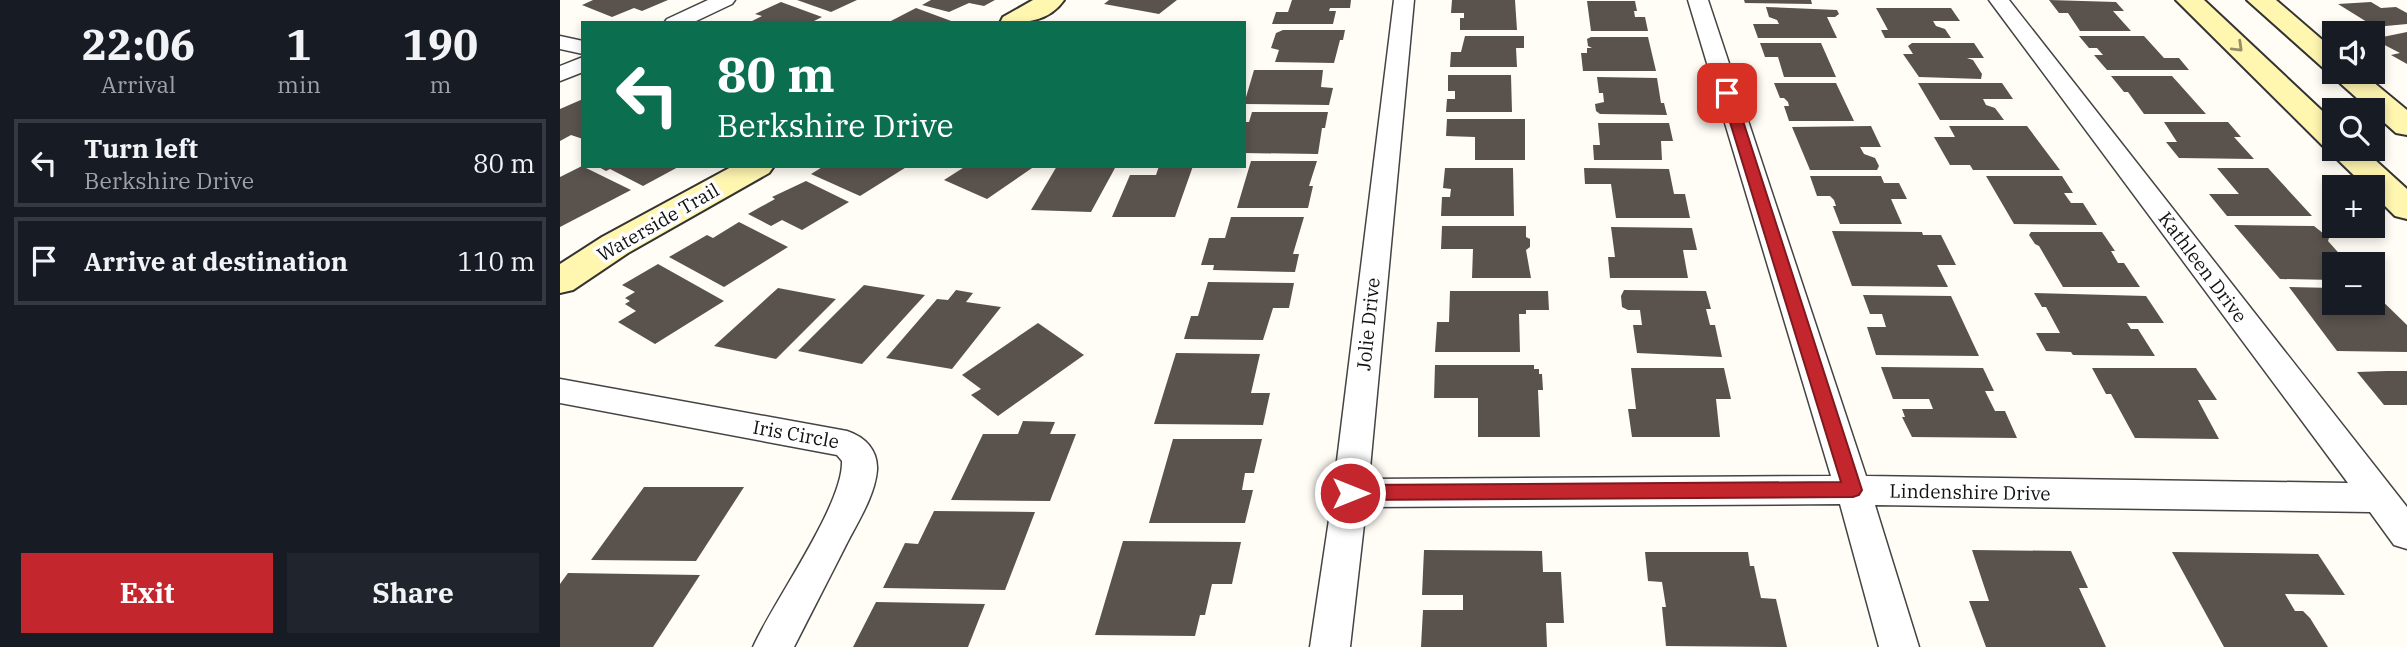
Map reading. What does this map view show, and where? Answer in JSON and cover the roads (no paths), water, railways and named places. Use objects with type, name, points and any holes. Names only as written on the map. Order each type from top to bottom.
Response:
[{"type":"main road","points":[[1016,21],[1051,0]]},
{"type":"main road","points":[[2189,0],[2322,127]]},
{"type":"main road","points":[[2260,0],[2322,54]]},
{"type":"main road","points":[[2358,84],[2407,126]]},
{"type":"main road","points":[[2359,161],[2402,199]]},
{"type":"main road","name":"Waterside Trail","points":[[560,281],[615,245],[754,168]]},
{"type":"street","points":[[678,21],[725,0]]},
{"type":"street","name":"Jolie Drive","points":[[1330,647],[1350,493],[1404,0]]},
{"type":"street","points":[[1698,0],[1853,490],[1899,647]]},
{"type":"street","name":"Kathleen Drive","points":[[1999,0],[2407,534]]},
{"type":"street","points":[[560,42],[581,47]]},
{"type":"street","points":[[560,74],[581,65]]},
{"type":"street","name":"Iris Circle","points":[[560,391],[848,444],[859,456],[860,472],[847,509],[773,647]]},
{"type":"street","name":"Lindenshire Drive","points":[[1350,493],[1853,490],[2380,498]]}]
